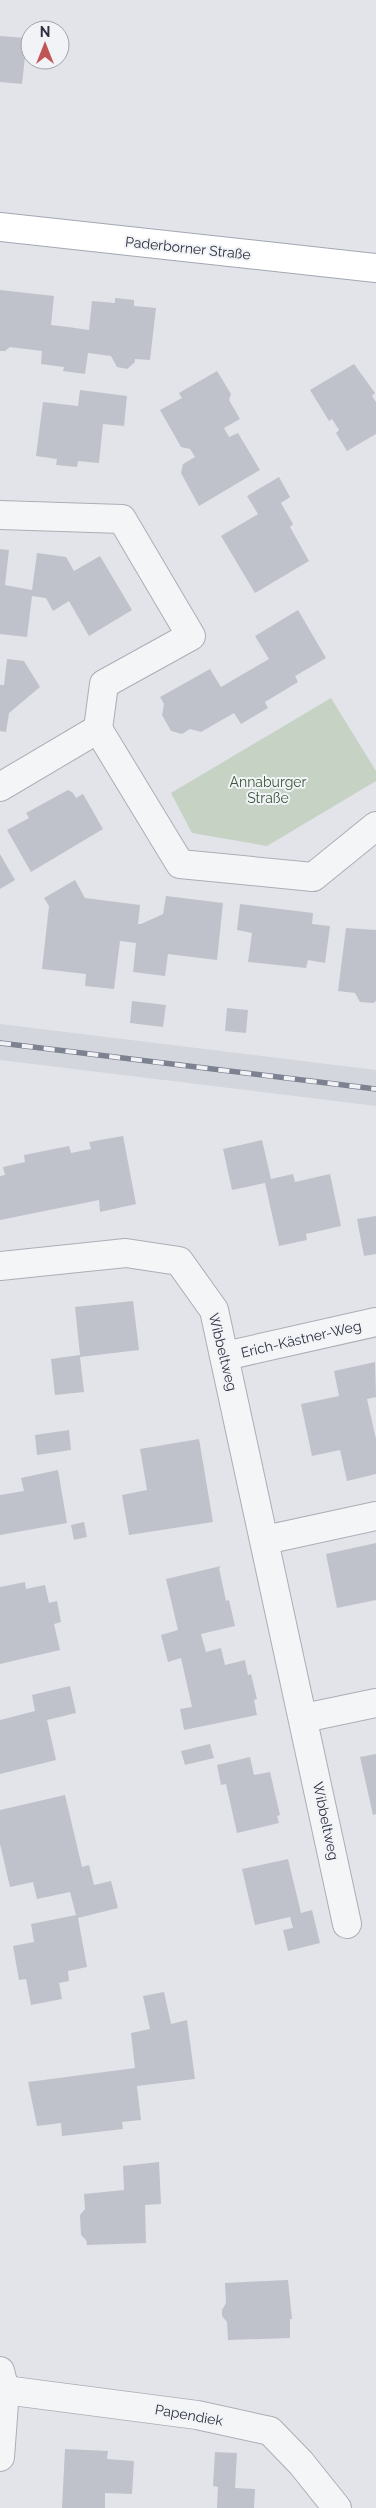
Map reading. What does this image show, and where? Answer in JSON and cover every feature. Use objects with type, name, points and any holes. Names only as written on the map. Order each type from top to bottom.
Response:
[{"type":"main road","name":"Paderborner Straße","points":[[0,227],[376,268]]},
{"type":"street","points":[[0,515],[122,519],[191,636],[104,684],[98,729],[180,864],[313,877],[376,826]]},
{"type":"street","points":[[0,788],[98,729]]},
{"type":"street","name":"Wibbeltweg","points":[[0,1266],[126,1253],[179,1261],[214,1310],[304,1718],[347,1924]]},
{"type":"street","name":"Erich-Kästner-Weg","points":[[225,1356],[376,1322]]},
{"type":"street","points":[[265,1540],[376,1516]]},
{"type":"street","points":[[304,1718],[376,1703]]},
{"type":"street","points":[[0,2457],[2,2380]]},
{"type":"street","name":"Papendiek","points":[[2,2380],[197,2415],[270,2431],[301,2463],[337,2508]]},
{"type":"shaded area","points":[[0,1024],[376,1070],[376,1106],[0,1060]]},
{"type":"green space","name":"Annaburger Straße","points":[[331,698],[376,771],[376,781],[267,846],[192,833],[171,793]]},
{"type":"building","points":[[0,36],[20,37],[20,70],[24,70],[22,84],[0,82]]},
{"type":"building","points":[[0,290],[54,296],[51,325],[89,330],[92,301],[115,303],[115,298],[134,300],[134,306],[156,308],[150,360],[135,359],[135,362],[127,369],[117,367],[111,356],[88,353],[85,374],[63,371],[64,367],[41,364],[42,351],[10,347],[5,351],[0,351]]},
{"type":"building","points":[[354,364],[375,393],[372,396],[376,402],[376,434],[347,451],[336,433],[339,430],[332,419],[329,421],[310,390]]},
{"type":"building","points":[[217,371],[231,394],[229,400],[240,419],[224,428],[229,437],[238,433],[260,470],[199,506],[181,473],[183,464],[195,457],[190,449],[181,447],[160,410],[182,398],[179,393]]},
{"type":"building","points":[[80,390],[127,396],[124,426],[103,424],[99,463],[78,461],[77,467],[56,465],[57,459],[36,456],[43,402],[78,406]]},
{"type":"building","points":[[279,477],[290,497],[281,503],[293,524],[290,527],[309,561],[255,593],[221,536],[258,514],[247,496]]},
{"type":"building","points":[[0,549],[9,550],[5,585],[32,590],[37,553],[66,557],[74,571],[100,556],[132,610],[89,636],[69,601],[53,611],[46,598],[32,596],[27,637],[0,634]]},
{"type":"building","points":[[298,610],[326,658],[295,676],[298,682],[265,702],[268,708],[241,724],[234,713],[201,732],[190,729],[182,734],[171,731],[162,715],[164,704],[160,697],[210,669],[221,687],[269,659],[255,636]]},
{"type":"building","points":[[7,659],[24,661],[40,687],[9,713],[6,732],[0,731],[0,685],[4,685]]},
{"type":"building","points":[[68,790],[76,798],[83,794],[103,829],[31,872],[7,830],[29,818],[26,813]]},
{"type":"building","points":[[0,854],[15,880],[0,889]]},
{"type":"building","points":[[75,880],[85,898],[140,905],[138,924],[163,914],[166,896],[223,903],[217,960],[168,954],[165,976],[133,972],[136,943],[120,941],[114,989],[85,986],[86,974],[42,969],[49,906],[44,898]]},
{"type":"building","points":[[240,904],[313,913],[312,924],[330,926],[325,963],[308,960],[306,968],[248,962],[252,933],[237,930]]},
{"type":"building","points":[[346,928],[376,930],[376,1001],[373,1003],[360,1002],[355,993],[338,991]]},
{"type":"building","points":[[132,1001],[166,1005],[163,1027],[130,1023]]},
{"type":"building","points":[[227,1008],[248,1010],[246,1033],[225,1031]]},
{"type":"building","points":[[123,1136],[136,1204],[100,1212],[99,1200],[0,1220],[0,1176],[5,1175],[3,1167],[25,1162],[24,1155],[69,1146],[71,1153],[91,1149],[89,1142]]},
{"type":"building","points":[[262,1140],[271,1179],[293,1174],[295,1182],[330,1174],[341,1226],[306,1234],[307,1240],[279,1246],[265,1183],[232,1190],[223,1149]]},
{"type":"building","points":[[376,1216],[376,1254],[364,1256],[357,1219]]},
{"type":"building","points":[[133,1301],[139,1350],[80,1357],[84,1392],[55,1395],[51,1359],[80,1355],[75,1307]]},
{"type":"building","points":[[375,1362],[376,1397],[367,1399],[376,1439],[376,1474],[347,1481],[340,1450],[312,1456],[301,1404],[339,1396],[334,1371]]},
{"type":"building","points":[[69,1430],[71,1450],[37,1455],[35,1435]]},
{"type":"building","points":[[199,1439],[213,1522],[129,1535],[122,1495],[147,1490],[140,1449]]},
{"type":"building","points":[[58,1470],[67,1523],[0,1535],[0,1495],[24,1491],[21,1478]]},
{"type":"building","points":[[84,1522],[87,1537],[74,1540],[71,1525]]},
{"type":"building","points":[[376,1543],[376,1600],[337,1608],[326,1554]]},
{"type":"building","points":[[221,1566],[219,1568],[226,1601],[229,1600],[235,1626],[201,1634],[206,1652],[221,1648],[225,1665],[245,1660],[248,1675],[251,1674],[257,1699],[254,1700],[257,1715],[184,1730],[180,1709],[192,1707],[181,1658],[168,1662],[161,1635],[178,1630],[166,1579]]},
{"type":"building","points":[[25,1582],[26,1589],[45,1585],[49,1603],[57,1601],[61,1622],[54,1624],[60,1650],[0,1664],[0,1587]]},
{"type":"building","points":[[70,1686],[76,1713],[47,1720],[56,1760],[0,1774],[0,1720],[35,1711],[32,1695]]},
{"type":"building","points":[[210,1744],[214,1758],[185,1765],[181,1751]]},
{"type":"building","points":[[376,1754],[376,1814],[373,1815],[360,1757]]},
{"type":"building","points":[[250,1757],[254,1775],[270,1772],[280,1815],[277,1816],[279,1823],[237,1833],[226,1784],[221,1785],[217,1765]]},
{"type":"building","points":[[65,1795],[82,1867],[89,1865],[94,1885],[111,1881],[118,1908],[78,1918],[87,1967],[68,1971],[69,1981],[59,1983],[62,1999],[31,2005],[26,1979],[19,1980],[13,1946],[34,1942],[31,1924],[76,1915],[70,1892],[37,1899],[33,1882],[10,1887],[0,1844],[0,1810]]},
{"type":"building","points":[[288,1859],[301,1913],[312,1910],[320,1943],[288,1951],[283,1930],[293,1928],[290,1917],[255,1925],[242,1869]]},
{"type":"building","points":[[164,1992],[171,2024],[187,2020],[195,2079],[137,2086],[141,2120],[122,2122],[123,2129],[62,2136],[61,2123],[37,2126],[28,2082],[135,2068],[131,2033],[150,2029],[143,1996]]},
{"type":"building","points":[[159,2162],[161,2204],[145,2205],[146,2243],[87,2245],[86,2240],[81,2235],[80,2215],[85,2209],[84,2194],[124,2190],[123,2166]]},
{"type":"building","points":[[288,2280],[292,2319],[290,2319],[290,2338],[228,2340],[227,2322],[222,2316],[222,2310],[226,2303],[225,2283]]},
{"type":"building","points":[[65,2449],[108,2451],[107,2459],[134,2461],[132,2494],[105,2493],[105,2508],[62,2508]]},
{"type":"building","points":[[215,2452],[237,2453],[235,2488],[255,2489],[254,2508],[217,2508],[218,2487],[213,2486]]},
{"type":"railway","points":[[0,1043],[376,1089]]}]
